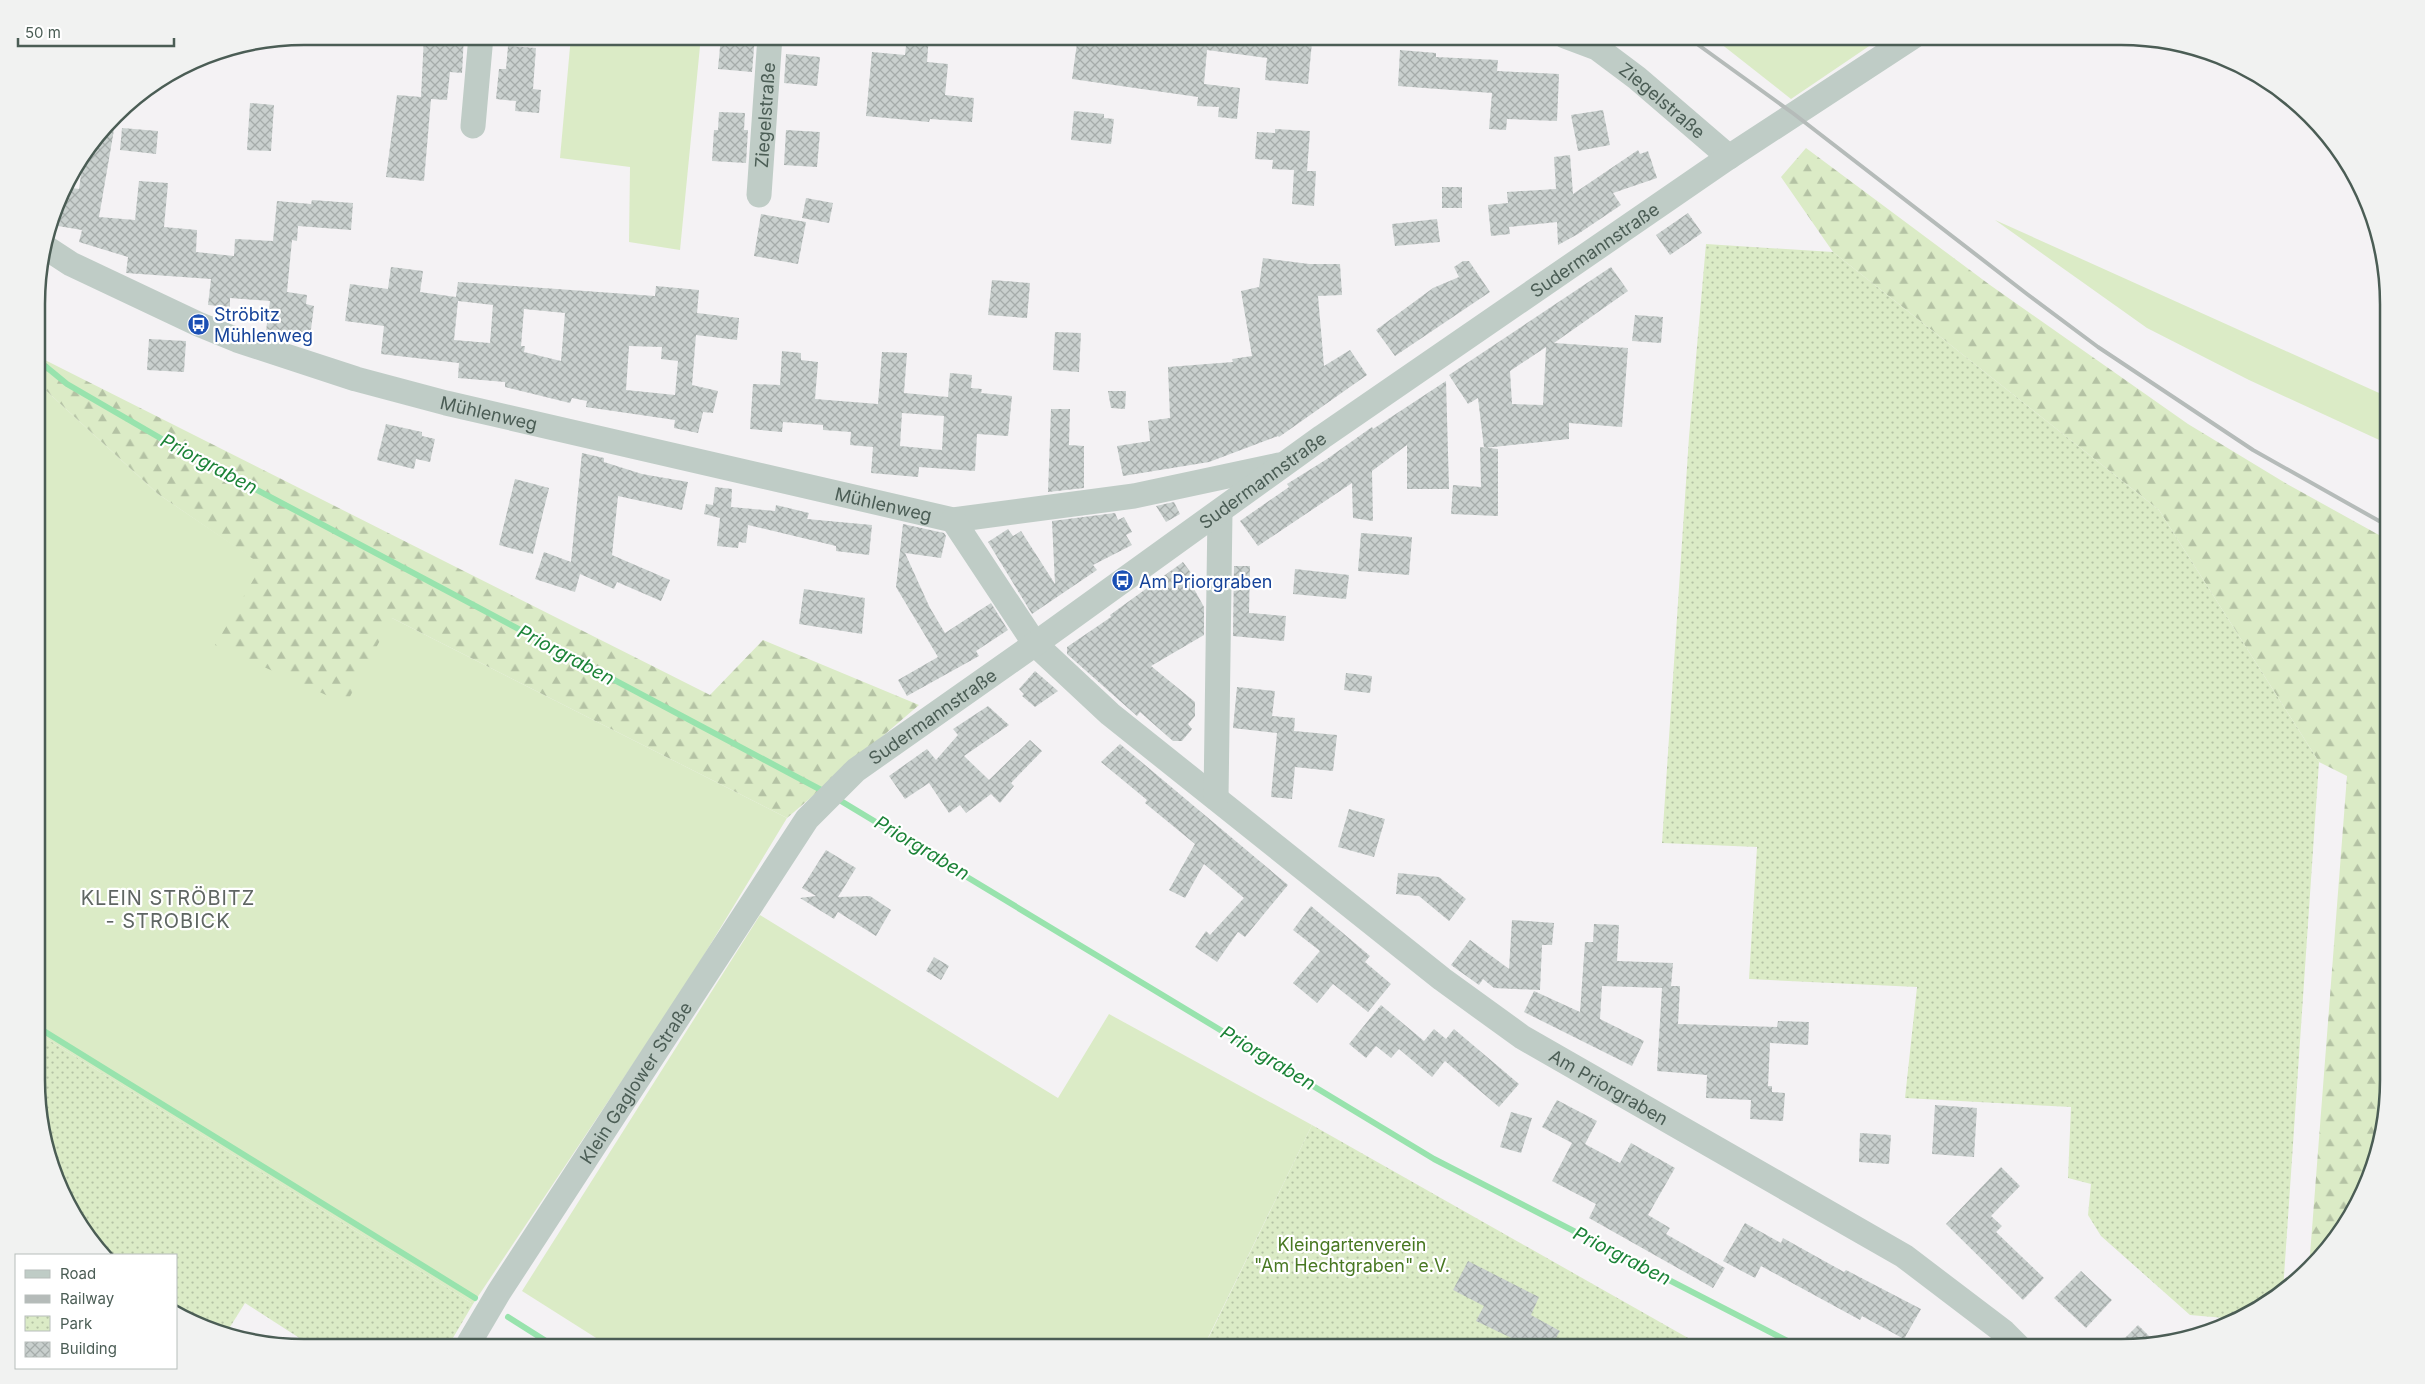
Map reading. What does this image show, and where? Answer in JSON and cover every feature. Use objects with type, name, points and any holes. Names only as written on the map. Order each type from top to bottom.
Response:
[{"type":"street","points":[[474,126],[481,45]]},
{"type":"street","name":"Ziegelstraße","points":[[759,195],[769,45]]},
{"type":"street","name":"Ziegelstraße","points":[[1589,45],[1597,48],[1637,78],[1730,157]]},
{"type":"street","name":"Sudermannstraße","points":[[807,819],[856,770],[1289,463],[1322,437],[1730,157],[1900,45]]},
{"type":"street","name":"Mühlenweg","points":[[51,251],[71,264],[198,324],[237,340],[356,379],[455,405],[953,520],[1134,496],[1289,463]]},
{"type":"street","points":[[1216,798],[1220,512]]},
{"type":"street","name":"Mühlenweg","points":[[953,520],[1035,644]]},
{"type":"street","name":"Am Priorgraben","points":[[1035,644],[1110,714],[1442,979],[1522,1037],[1904,1256],[2011,1339]]},
{"type":"street","name":"Klein Gaglower Straße","points":[[471,1339],[510,1275],[807,819]]},
{"type":"green space","points":[[570,45],[700,45],[680,250],[629,242],[630,167],[560,158]]},
{"type":"green space","points":[[1722,45],[1871,45],[1791,99]]},
{"type":"green space","points":[[1806,148],[1990,285],[2188,424],[2287,484],[2380,536],[2380,1080],[2378,1114],[2371,1147],[2353,1195],[2327,1238],[2310,1257],[2347,776],[2319,762],[2159,510],[1833,252],[1781,177]]},
{"type":"green space","points":[[1995,220],[2380,393],[2380,440],[2249,380],[2147,328]]},
{"type":"green space","points":[[1706,244],[1833,252],[2159,510],[2319,762],[2284,1282],[2279,1286],[2251,1304],[2223,1318],[2190,1315],[2101,1236],[2088,1215],[2091,1184],[2068,1178],[2071,1107],[1905,1098],[1917,987],[1749,979],[1757,847],[1662,843],[1689,437]]},
{"type":"green space","points":[[45,360],[710,695],[763,640],[919,705],[787,818],[392,618],[346,704],[215,645],[262,565],[158,494],[45,390]]},
{"type":"green space","points":[[45,390],[158,494],[263,565],[216,645],[392,618],[787,818],[687,983],[473,1304],[45,1038]]},
{"type":"green space","points":[[760,915],[1058,1098],[1109,1014],[1312,1125],[1207,1339],[598,1339],[522,1291]]},
{"type":"green space","points":[[45,1038],[473,1304],[452,1339],[304,1339],[301,1339],[245,1303],[230,1328],[189,1312],[178,1306],[178,1254],[112,1254],[98,1238],[72,1195],[54,1147],[47,1114]]},
{"type":"green space","name":"Kleingartenverein \"Am Hechtgraben\" e.V.","points":[[1312,1125],[1690,1339],[1242,1338],[1208,1339]]},
{"type":"building","points":[[424,45],[464,45],[462,73],[450,72],[447,100],[431,99],[424,181],[386,177],[397,95],[421,97]]},
{"type":"building","points":[[720,45],[754,45],[752,72],[718,69]]},
{"type":"building","points":[[906,45],[928,45],[927,62],[948,64],[945,95],[974,98],[972,122],[930,119],[929,122],[866,116],[872,52],[905,55]]},
{"type":"building","points":[[1077,45],[1312,45],[1308,84],[1265,80],[1267,58],[1207,50],[1204,84],[1240,88],[1237,119],[1218,117],[1219,107],[1197,106],[1198,97],[1072,79]]},
{"type":"building","points":[[508,46],[536,48],[533,89],[541,90],[539,113],[515,111],[516,101],[496,99],[499,69],[506,69]]},
{"type":"building","points":[[1400,50],[1436,53],[1436,57],[1498,60],[1497,71],[1559,74],[1557,121],[1507,119],[1506,130],[1489,129],[1492,93],[1398,86]]},
{"type":"building","points":[[786,54],[820,57],[817,86],[784,83]]},
{"type":"building","points":[[250,103],[274,105],[271,151],[247,150]]},
{"type":"building","points":[[1603,110],[1610,145],[1578,151],[1571,115]]},
{"type":"building","points":[[1074,111],[1104,114],[1104,118],[1114,119],[1111,144],[1071,140]]},
{"type":"building","points":[[719,112],[745,113],[744,130],[748,130],[746,163],[712,161],[714,130],[718,130]]},
{"type":"building","points":[[114,128],[99,217],[135,220],[139,181],[168,183],[164,227],[197,230],[196,252],[234,256],[235,239],[273,241],[277,201],[311,204],[312,200],[353,203],[351,230],[298,226],[297,241],[292,240],[287,292],[307,295],[306,304],[314,306],[310,337],[266,331],[270,301],[230,298],[230,307],[208,305],[211,279],[126,273],[128,257],[79,242],[82,230],[57,226],[72,188],[79,189],[81,172],[98,146]]},
{"type":"building","points":[[122,128],[158,131],[156,154],[120,150]]},
{"type":"building","points":[[1275,129],[1310,131],[1307,171],[1316,171],[1314,206],[1292,204],[1294,170],[1272,169],[1273,160],[1255,159],[1257,132],[1275,133]]},
{"type":"building","points":[[786,130],[820,132],[817,167],[784,165]]},
{"type":"building","points":[[1638,150],[1640,154],[1648,151],[1657,178],[1613,193],[1621,205],[1578,234],[1558,245],[1557,222],[1509,227],[1510,234],[1491,236],[1488,205],[1508,203],[1507,192],[1556,189],[1554,157],[1570,155],[1573,194]]},
{"type":"building","points":[[1442,187],[1462,187],[1462,208],[1442,208]]},
{"type":"building","points":[[806,198],[833,203],[829,223],[802,218]]},
{"type":"building","points":[[1688,213],[1702,233],[1670,255],[1656,235]]},
{"type":"building","points":[[761,214],[806,222],[798,264],[754,256]]},
{"type":"building","points":[[1437,219],[1440,242],[1395,246],[1392,224]]},
{"type":"building","points":[[1263,258],[1309,264],[1340,264],[1342,295],[1318,296],[1324,366],[1350,350],[1367,375],[1279,437],[1209,462],[1123,476],[1117,446],[1150,441],[1148,421],[1170,418],[1168,367],[1233,362],[1232,359],[1252,356],[1241,291],[1259,287]]},
{"type":"building","points":[[1463,261],[1469,261],[1490,292],[1395,356],[1376,330],[1433,288],[1459,277],[1454,267]]},
{"type":"building","points":[[391,267],[423,271],[420,292],[456,297],[458,282],[655,296],[656,286],[699,290],[697,313],[739,318],[737,340],[696,335],[692,385],[718,391],[713,413],[703,412],[698,433],[674,428],[675,420],[586,407],[587,401],[572,398],[570,403],[505,387],[505,382],[458,378],[459,363],[381,354],[384,326],[345,321],[350,284],[388,289]],"holes":[[[458,301],[493,305],[490,343],[454,340]],[[524,309],[565,313],[561,361],[524,352],[525,346],[521,346]],[[629,346],[662,347],[661,359],[678,361],[675,395],[626,390]]]},
{"type":"building","points":[[1611,267],[1628,291],[1554,343],[1628,348],[1622,427],[1569,423],[1569,439],[1484,448],[1478,398],[1468,404],[1449,375]],"holes":[[[1546,347],[1543,405],[1512,404],[1510,371]]]},
{"type":"building","points":[[992,280],[1030,283],[1027,318],[988,315]]},
{"type":"building","points":[[1635,315],[1663,317],[1661,343],[1632,341]]},
{"type":"building","points":[[1055,332],[1081,333],[1079,372],[1053,370]]},
{"type":"building","points":[[149,339],[186,341],[184,372],[147,370]]},
{"type":"building","points":[[782,351],[801,353],[801,360],[818,362],[815,399],[878,404],[882,352],[907,353],[904,393],[948,397],[950,373],[972,375],[971,388],[982,389],[981,393],[1012,396],[1008,436],[977,434],[975,471],[919,467],[918,477],[871,473],[873,447],[850,445],[851,432],[823,430],[823,425],[783,422],[782,432],[750,429],[753,384],[780,385]],"holes":[[[902,413],[944,416],[942,450],[900,446]]]},
{"type":"building","points":[[1446,381],[1449,489],[1407,489],[1407,445],[1372,471],[1373,521],[1353,518],[1352,483],[1258,546],[1240,521],[1289,487],[1287,484],[1327,459],[1372,427],[1373,429]]},
{"type":"building","points":[[1108,391],[1126,391],[1125,409],[1111,408]]},
{"type":"building","points":[[1051,409],[1070,409],[1069,445],[1084,446],[1084,488],[1048,492]]},
{"type":"building","points":[[386,424],[422,432],[422,436],[435,439],[430,462],[416,459],[414,469],[377,460]]},
{"type":"building","points":[[1480,447],[1498,449],[1498,516],[1451,514],[1453,485],[1481,487]]},
{"type":"building","points":[[582,453],[604,458],[604,462],[642,474],[688,482],[682,510],[618,496],[612,555],[670,580],[661,601],[617,582],[614,589],[580,574],[575,592],[535,579],[544,552],[571,562]]},
{"type":"building","points":[[515,479],[549,488],[533,554],[499,545]]},
{"type":"building","points":[[715,487],[732,489],[731,507],[775,511],[776,505],[809,513],[807,519],[872,525],[869,555],[836,551],[836,546],[748,525],[746,543],[739,542],[738,548],[717,546],[720,518],[704,514],[706,504],[713,505]]},
{"type":"building","points":[[1174,502],[1180,514],[1166,522],[1156,506]]},
{"type":"building","points":[[1115,513],[1118,520],[1124,517],[1132,532],[1126,535],[1132,545],[1093,565],[1097,570],[1032,614],[988,542],[1008,529],[1013,536],[1021,531],[1055,584],[1052,521]]},
{"type":"building","points":[[903,524],[944,533],[946,536],[941,558],[905,553],[930,608],[945,633],[991,603],[1008,630],[976,651],[979,656],[907,696],[898,680],[938,657],[896,587]]},
{"type":"building","points":[[1361,533],[1412,537],[1409,575],[1358,571]]},
{"type":"building","points":[[1183,562],[1200,585],[1194,589],[1204,607],[1204,635],[1151,666],[1195,702],[1195,716],[1188,724],[1192,729],[1182,741],[1173,741],[1140,712],[1137,716],[1067,654],[1067,647],[1111,617],[1110,615]]},
{"type":"building","points":[[1234,566],[1250,566],[1249,613],[1286,616],[1284,641],[1233,636]]},
{"type":"building","points":[[1295,569],[1349,575],[1346,599],[1293,594]]},
{"type":"building","points":[[804,589],[865,598],[862,634],[799,624]]},
{"type":"building","points":[[1035,671],[1058,691],[1035,707],[1022,696],[1024,694],[1019,689]]},
{"type":"building","points":[[1346,673],[1372,676],[1370,693],[1344,690]]},
{"type":"building","points":[[1237,687],[1275,691],[1272,716],[1295,718],[1294,731],[1337,735],[1333,771],[1295,767],[1292,799],[1271,797],[1277,733],[1233,728]]},
{"type":"building","points":[[988,706],[1009,725],[964,756],[989,780],[1030,740],[1042,751],[1011,783],[1014,786],[1000,803],[991,794],[966,813],[960,805],[949,813],[929,783],[905,799],[889,776],[927,749],[936,760],[958,735],[953,729]]},
{"type":"building","points":[[1120,744],[1288,885],[1245,937],[1238,932],[1217,962],[1195,947],[1206,931],[1210,935],[1244,898],[1204,864],[1185,898],[1169,890],[1195,844],[1145,803],[1147,800],[1101,762]]},
{"type":"building","points":[[1349,809],[1385,819],[1374,857],[1338,847]]},
{"type":"building","points":[[826,850],[856,868],[838,897],[870,896],[891,910],[876,936],[838,912],[834,919],[800,898],[816,896],[802,888]]},
{"type":"building","points":[[1398,873],[1439,877],[1466,899],[1449,921],[1419,896],[1396,894]]},
{"type":"building","points":[[1311,906],[1370,956],[1365,962],[1391,984],[1368,1012],[1333,984],[1317,1003],[1293,983],[1320,951],[1293,930]]},
{"type":"building","points":[[1512,920],[1554,923],[1552,945],[1542,945],[1540,990],[1494,988],[1483,979],[1479,985],[1451,965],[1470,940],[1509,969]]},
{"type":"building","points":[[1594,924],[1619,925],[1617,961],[1673,963],[1671,986],[1680,986],[1678,1024],[1777,1027],[1778,1021],[1809,1022],[1808,1045],[1770,1043],[1768,1086],[1772,1086],[1772,1092],[1785,1093],[1783,1121],[1750,1119],[1751,1100],[1706,1098],[1707,1075],[1657,1071],[1662,988],[1602,986],[1600,1019],[1644,1041],[1632,1066],[1524,1012],[1534,991],[1580,1012],[1585,942],[1593,942]]},
{"type":"building","points":[[934,957],[949,966],[941,980],[926,971]]},
{"type":"building","points":[[1381,1005],[1424,1041],[1434,1029],[1446,1039],[1454,1029],[1519,1084],[1499,1107],[1445,1061],[1432,1077],[1399,1049],[1391,1058],[1376,1046],[1366,1058],[1349,1044]]},
{"type":"building","points":[[1557,1100],[1597,1121],[1585,1144],[1620,1163],[1631,1143],[1675,1168],[1648,1215],[1670,1228],[1666,1234],[1725,1268],[1713,1288],[1589,1218],[1596,1204],[1552,1181],[1572,1143],[1542,1127]]},
{"type":"building","points":[[1935,1105],[1977,1108],[1974,1157],[1932,1154]]},
{"type":"building","points":[[1511,1112],[1532,1118],[1521,1153],[1500,1147]]},
{"type":"building","points":[[1860,1133],[1891,1135],[1889,1164],[1859,1162]]},
{"type":"building","points":[[2001,1167],[2020,1186],[1991,1216],[2002,1226],[1996,1232],[2044,1278],[2023,1300],[1946,1224]]},
{"type":"building","points":[[1745,1223],[1781,1243],[1783,1238],[1844,1272],[1846,1270],[1921,1309],[1904,1339],[1862,1316],[1860,1320],[1761,1266],[1755,1278],[1723,1261]]},
{"type":"building","points":[[1468,1261],[1539,1297],[1531,1315],[1560,1331],[1556,1339],[1513,1339],[1476,1321],[1484,1306],[1453,1290]]},
{"type":"building","points":[[2081,1271],[2112,1300],[2086,1328],[2054,1298]]},
{"type":"building","points":[[2138,1325],[2150,1337],[2138,1338],[2124,1339]]},
{"type":"waterway","name":"Priorgraben","points":[[45,366],[67,384],[167,442],[825,792]]},
{"type":"waterway","name":"Priorgraben","points":[[836,798],[1434,1159],[1783,1339]]},
{"type":"waterway","points":[[45,1032],[475,1298]]},
{"type":"waterway","points":[[508,1317],[543,1339]]},
{"type":"railway","points":[[1698,45],[1794,114],[2098,347],[2253,450],[2380,521]]},
{"type":"place","name":"Ströbitz Mühlenweg","points":[[198,324]]},
{"type":"place","name":"Am Priorgraben","points":[[1123,581]]},
{"type":"district","name":"KLEIN STRÖBITZ - STROBICK","points":[[168,910]]}]
